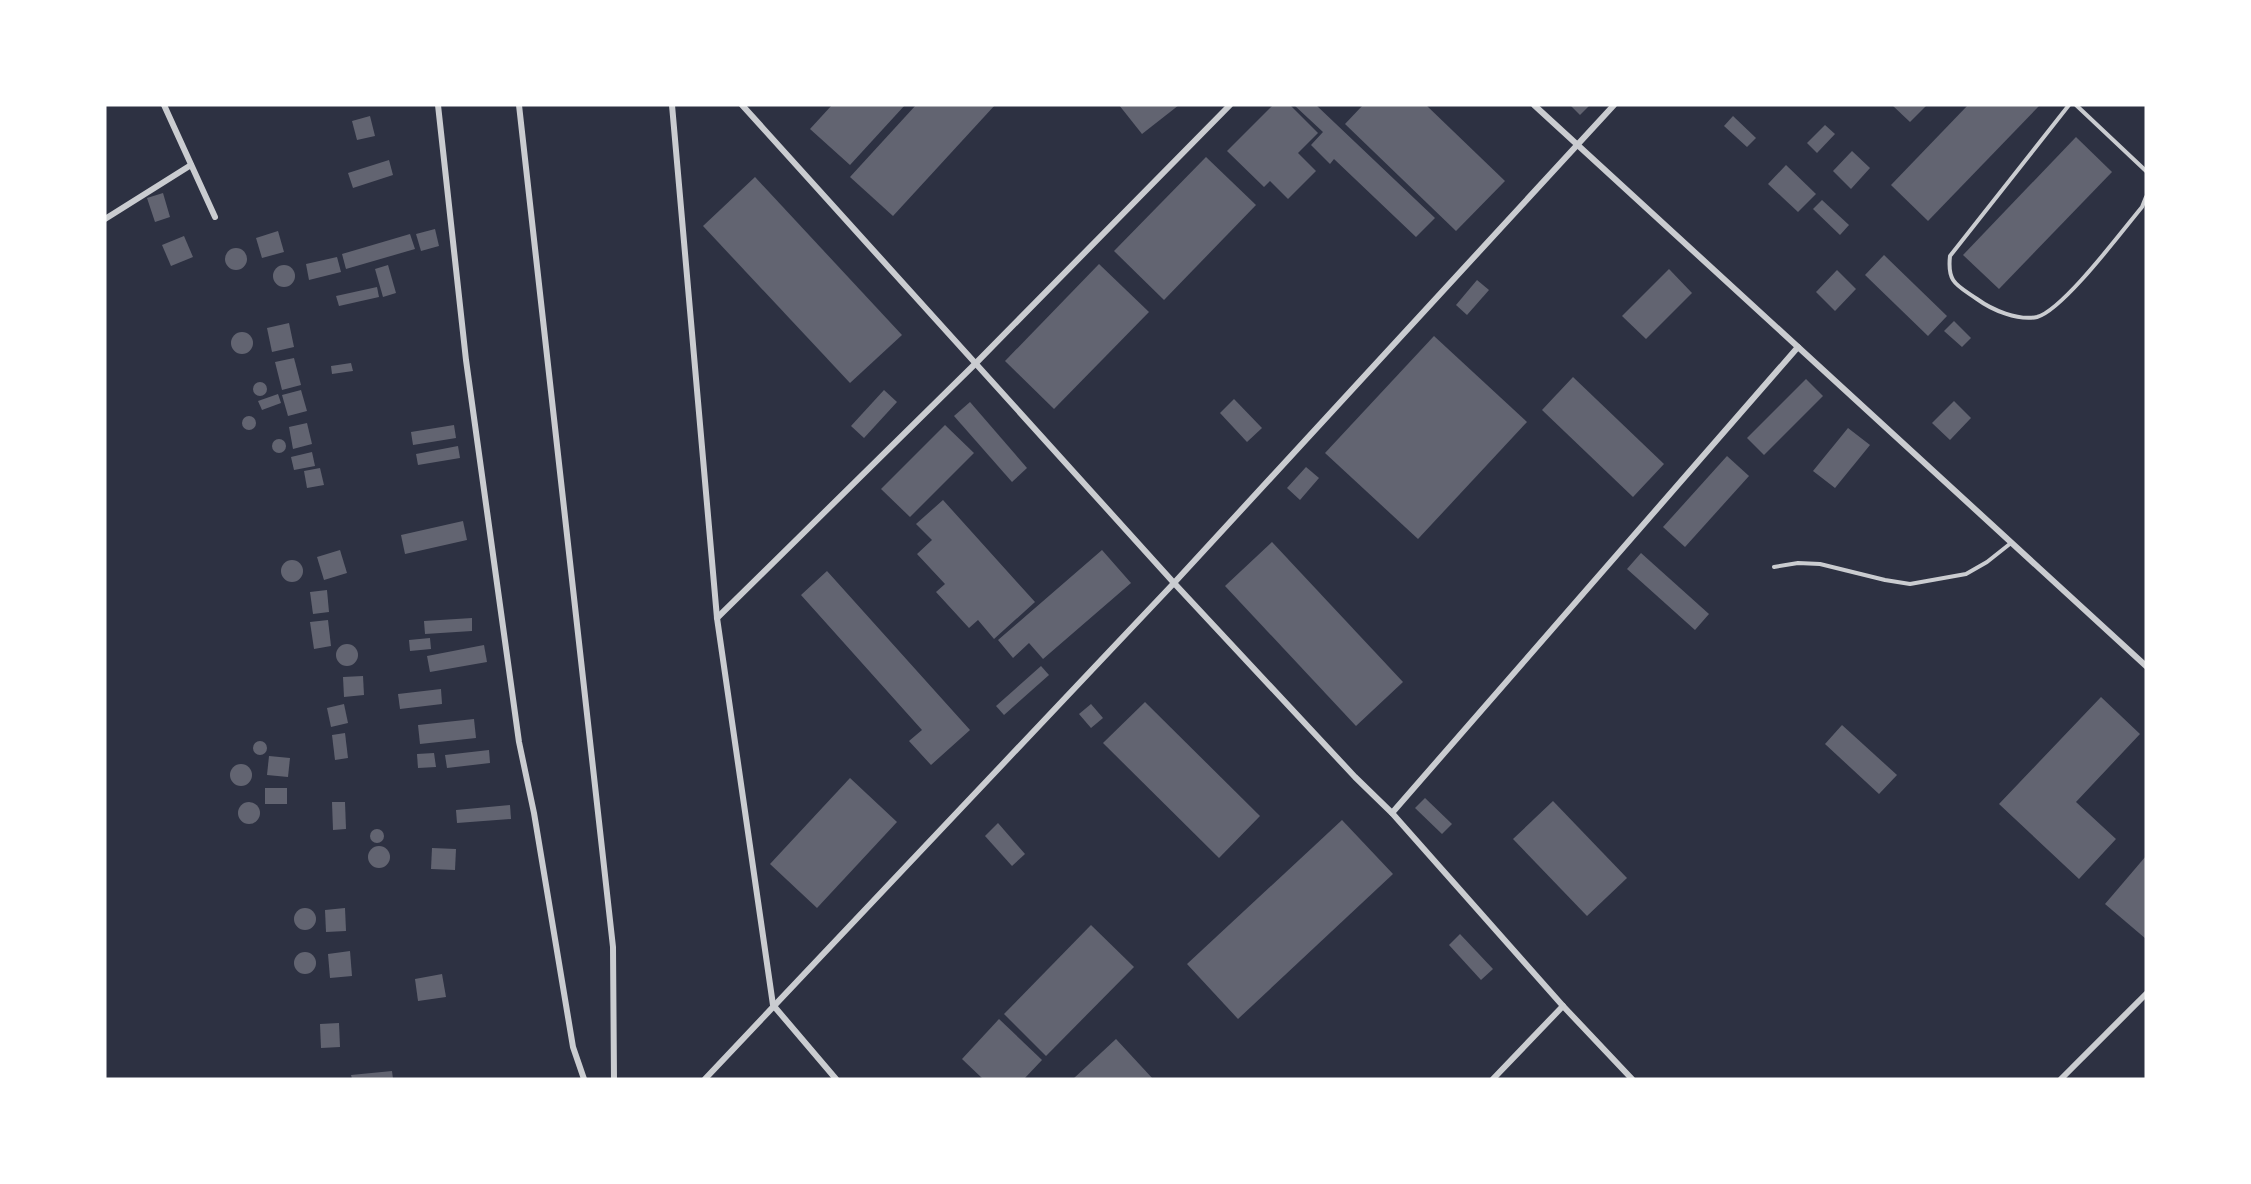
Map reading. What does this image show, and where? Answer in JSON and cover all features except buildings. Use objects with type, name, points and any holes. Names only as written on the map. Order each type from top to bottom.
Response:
[{"type":"street","points":[[164,105],[215,217]]},
{"type":"street","points":[[438,105],[465,360],[519,742],[534,813],[573,1047],[584,1079]]},
{"type":"street","points":[[519,105],[614,947],[614,1079]]},
{"type":"street","points":[[672,105],[717,618],[773,1005],[836,1079]]},
{"type":"street","points":[[742,105],[1174,583],[1355,777],[1392,813],[1563,1006],[1632,1079]]},
{"type":"street","points":[[717,618],[976,363],[1230,105]]},
{"type":"street","points":[[1534,105],[2146,666]]},
{"type":"street","points":[[705,1079],[1174,583],[1614,105]]},
{"type":"street","points":[[105,219],[191,165]]},
{"type":"street","points":[[1392,813],[1798,347]]},
{"type":"street","points":[[2061,1079],[2146,994]]},
{"type":"street","points":[[1493,1079],[1563,1006]]},
{"type":"lane","points":[[2069,105],[1950,256],[1948,270],[1954,282],[1980,301],[2012,316],[2038,317],[2067,297],[2142,207],[2146,196]]},
{"type":"lane","points":[[2076,105],[2146,171]]},
{"type":"lane","points":[[1774,567],[1798,563],[1820,564],[1910,584],[1966,574],[2012,543]]}]
